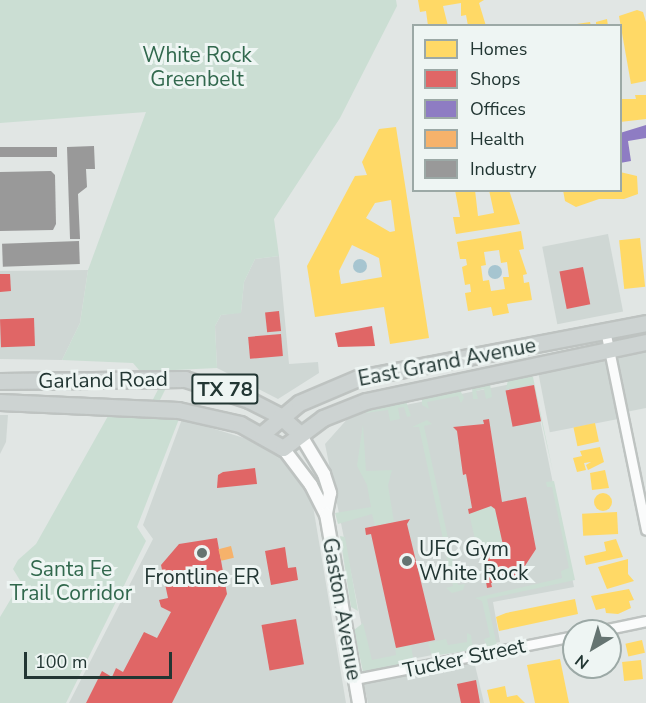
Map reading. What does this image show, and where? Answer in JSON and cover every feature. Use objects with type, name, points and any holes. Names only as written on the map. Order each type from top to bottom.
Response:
[{"type":"main road","name":"East Grand Avenue","points":[[262,434],[280,416],[323,391],[358,378],[646,323]]},
{"type":"main road","name":"East Grand Avenue","points":[[283,448],[300,434],[334,413],[366,401],[646,342]]},
{"type":"main road","name":"Garland Road","points":[[0,381],[132,379],[207,383],[280,416],[300,434]]},
{"type":"main road","name":"Garland Road","points":[[0,402],[126,407],[203,414],[262,434],[283,448]]},
{"type":"street","points":[[605,330],[646,530]]},
{"type":"street","name":"Gaston Avenue","points":[[300,434],[324,474],[330,493],[326,514]]},
{"type":"street","name":"Gaston Avenue","points":[[283,448],[311,485],[326,514],[359,703]]},
{"type":"street","points":[[622,626],[646,621]]},
{"type":"street","name":"Tucker Street","points":[[355,679],[562,638]]},
{"type":"shaded area","points":[[608,234],[623,312],[557,324],[542,247]]},
{"type":"shaded area","points":[[279,256],[289,364],[318,362],[319,373],[278,399],[217,368],[215,326],[221,315],[241,312],[244,282],[255,259]]},
{"type":"shaded area","points":[[88,270],[80,323],[62,360],[0,359],[0,271]]},
{"type":"shaded area","points":[[646,350],[646,408],[626,412],[616,357]]},
{"type":"shaded area","points":[[612,359],[623,418],[550,432],[538,373]]},
{"type":"shaded area","points":[[532,380],[574,587],[493,602],[500,642],[370,667],[325,444],[350,416]]},
{"type":"shaded area","points":[[0,415],[8,415],[6,442],[0,454]]},
{"type":"shaded area","points":[[182,419],[244,438],[273,452],[298,472],[313,506],[346,703],[69,703],[153,539],[143,525]]},
{"type":"shaded area","points":[[474,661],[484,703],[368,703],[363,681]]},
{"type":"green space","points":[[0,0],[396,0],[397,6],[340,118],[274,219],[279,256],[255,259],[244,282],[241,313],[221,315],[215,326],[217,368],[175,370],[151,418],[179,419],[137,527],[146,541],[66,703],[0,703],[0,617],[21,582],[13,569],[18,560],[36,544],[108,416],[144,417],[168,370],[139,370],[133,363],[62,360],[80,323],[88,270],[146,112],[0,123]]},
{"type":"green space","points":[[530,375],[533,377],[553,472],[533,384],[506,389],[508,380]]},
{"type":"green space","points":[[490,384],[492,397],[486,399],[484,389],[476,391],[478,399],[473,399],[472,388]]},
{"type":"green space","points":[[460,390],[464,398],[461,403],[458,396],[427,402],[429,409],[422,405],[422,398]]},
{"type":"green space","points":[[406,401],[411,416],[407,417],[404,407],[398,408],[400,419],[390,421],[388,410],[357,414]]},
{"type":"green space","points":[[427,420],[432,424],[424,426],[458,585],[465,584],[463,590],[452,593],[446,588],[453,586],[419,427],[412,427]]},
{"type":"green space","points":[[363,424],[366,471],[392,470],[388,485],[394,522],[375,526],[372,514],[338,524],[335,513],[371,507],[367,485],[357,466]]},
{"type":"green space","points":[[554,481],[575,580],[487,599],[497,646],[487,647],[484,639],[490,637],[482,601],[475,598],[562,578],[561,571],[569,568],[552,487],[547,487],[546,482]]},
{"type":"green space","points":[[494,506],[503,545],[478,551],[469,512]]},
{"type":"green space","points":[[340,536],[345,537],[358,611],[351,607]]},
{"type":"green space","points":[[363,623],[372,660],[396,655],[395,647],[411,646],[414,663],[363,672],[354,630]]},
{"type":"green space","points":[[467,633],[471,635],[473,650],[432,656],[428,643],[446,639],[448,645],[467,642]]},
{"type":"water","points":[[360,259],[365,261],[367,266],[365,271],[360,273],[355,271],[353,266],[355,261]]},
{"type":"water","points":[[495,265],[500,267],[502,272],[500,277],[495,279],[490,277],[488,272],[490,267]]},
{"type":"building: Homes","points":[[418,0],[484,0],[479,3],[485,24],[468,24],[466,15],[461,16],[461,3],[443,6],[448,24],[428,24],[426,11],[420,12]]},
{"type":"building: Homes","points":[[637,10],[643,12],[646,22],[646,81],[631,84],[619,16]]},
{"type":"building: Homes","points":[[607,19],[608,24],[596,24],[596,22]]},
{"type":"building: Homes","points":[[635,95],[646,95],[646,119],[622,122],[622,99],[636,99]]},
{"type":"building: Homes","points":[[396,127],[429,338],[390,344],[384,307],[315,317],[307,266],[355,176],[367,175],[362,162],[379,129]],"holes":[[[391,200],[395,231],[390,232],[366,218],[375,203]],[[352,245],[379,258],[382,277],[341,284],[339,271]]]},
{"type":"building: Homes","points":[[622,172],[637,176],[638,194],[624,199],[599,199],[576,207],[565,201],[563,192],[622,192]]},
{"type":"building: Homes","points":[[455,192],[475,192],[478,216],[494,213],[489,192],[510,192],[520,224],[456,234],[453,217],[460,217]]},
{"type":"building: Homes","points":[[521,231],[524,249],[519,250],[527,274],[523,275],[524,283],[529,282],[532,300],[507,304],[509,313],[493,316],[491,307],[468,311],[465,293],[471,292],[470,284],[465,285],[462,267],[467,265],[466,259],[460,259],[457,242]],"holes":[[[499,250],[501,263],[507,262],[509,277],[503,277],[505,289],[491,291],[489,280],[483,281],[481,266],[486,265],[484,252]]]},
{"type":"building: Homes","points":[[640,238],[645,287],[624,289],[619,240]]},
{"type":"building: Homes","points":[[595,423],[599,442],[577,446],[573,428]]},
{"type":"building: Homes","points":[[600,447],[604,462],[588,470],[586,465],[591,462],[584,463],[586,470],[577,472],[573,458],[582,456],[580,451]]},
{"type":"building: Homes","points":[[605,470],[609,488],[592,490],[590,473]]},
{"type":"building: Homes","points":[[603,493],[609,496],[612,502],[609,508],[603,511],[597,508],[594,502],[597,496]]},
{"type":"building: Homes","points":[[617,512],[618,534],[583,536],[582,514]]},
{"type":"building: Homes","points":[[616,539],[623,557],[586,565],[584,556],[606,551],[604,542]]},
{"type":"building: Homes","points":[[628,559],[628,574],[634,581],[607,589],[598,567]]},
{"type":"building: Homes","points":[[629,589],[634,600],[629,601],[631,608],[618,614],[606,613],[605,608],[596,610],[591,596]]},
{"type":"building: Homes","points":[[575,599],[578,614],[499,631],[496,617]]},
{"type":"building: Homes","points":[[642,640],[645,653],[628,656],[625,644]]},
{"type":"building: Homes","points":[[560,659],[562,679],[564,679],[569,703],[535,703],[527,665]]},
{"type":"building: Homes","points":[[641,660],[643,679],[624,681],[622,662]]},
{"type":"building: Homes","points":[[505,686],[507,697],[517,695],[525,703],[490,703],[487,690]]},
{"type":"building: Shops","points":[[583,267],[590,304],[567,309],[559,272]]},
{"type":"building: Shops","points":[[0,274],[10,274],[11,291],[0,292]]},
{"type":"building: Shops","points":[[279,311],[281,331],[267,332],[265,312]]},
{"type":"building: Shops","points":[[34,318],[35,346],[1,347],[0,319]]},
{"type":"building: Shops","points":[[372,326],[375,346],[338,347],[335,333]]},
{"type":"building: Shops","points":[[281,334],[283,356],[250,359],[248,337]]},
{"type":"building: Shops","points":[[534,385],[541,421],[513,427],[506,391]]},
{"type":"building: Shops","points":[[489,419],[502,502],[526,497],[536,549],[517,578],[491,583],[492,587],[487,588],[482,556],[479,557],[478,551],[483,553],[503,545],[495,509],[491,506],[469,514],[468,509],[472,508],[466,474],[463,475],[457,431],[453,427],[484,424],[483,420]]},
{"type":"building: Shops","points":[[255,468],[257,484],[217,488],[218,475],[223,472]]},
{"type":"building: Shops","points":[[410,519],[407,524],[435,640],[396,648],[371,534],[366,535],[365,528]]},
{"type":"building: Shops","points":[[217,538],[227,594],[172,703],[86,703],[102,671],[112,677],[116,668],[123,672],[144,632],[157,638],[171,612],[161,607],[159,600],[168,598],[161,565],[179,544]]},
{"type":"building: Shops","points":[[285,547],[288,568],[296,567],[298,580],[271,585],[265,551]]},
{"type":"building: Shops","points":[[296,619],[304,664],[270,670],[262,625]]},
{"type":"building: Shops","points":[[476,680],[480,703],[461,703],[457,684]]},
{"type":"building: Offices","points":[[646,125],[646,138],[628,141],[631,161],[622,163],[622,132]]},
{"type":"building: Health","points":[[231,546],[234,558],[221,561],[218,549]]},
{"type":"building: Industry","points":[[94,146],[95,169],[86,169],[87,187],[78,194],[80,239],[70,239],[67,147]]},
{"type":"building: Industry","points":[[0,147],[57,147],[57,157],[0,157]]},
{"type":"building: Industry","points":[[51,171],[55,175],[56,224],[53,230],[0,231],[0,172]]},
{"type":"building: Industry","points":[[79,241],[80,264],[3,267],[2,244]]},
{"type":"place","name":"Frontline ER","points":[[202,553]]},
{"type":"place","name":"UFC Gym White Rock","points":[[407,561]]},
{"type":"park label","name":"White Rock Greenbelt","points":[[197,67]]},
{"type":"park label","name":"Santa Fe Trail Corridor","points":[[71,581]]}]
